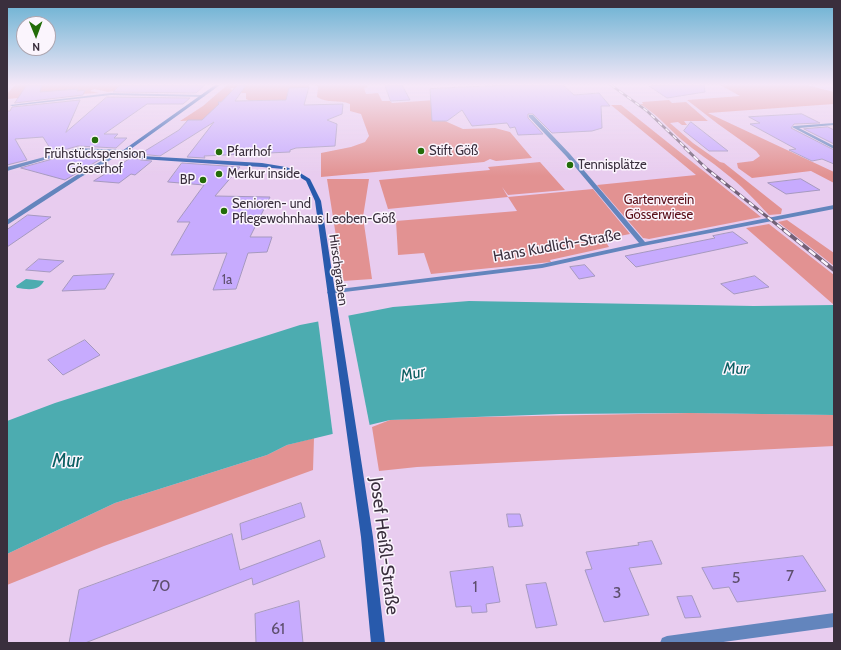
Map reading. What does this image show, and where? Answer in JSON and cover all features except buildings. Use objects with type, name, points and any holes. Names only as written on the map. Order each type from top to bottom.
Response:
[{"type":"main road","points":[[124,151],[175,115]]},
{"type":"main road","name":"Hirschgraben","points":[[124,151],[142,157],[269,166],[290,170],[302,175],[308,180],[318,201],[355,454]]},
{"type":"main road","name":"Josef Heißl-Straße","points":[[355,454],[378,643]]},
{"type":"street","points":[[531,116],[568,155],[643,244]]},
{"type":"street","points":[[834,124],[794,127],[834,148]]},
{"type":"street","points":[[7,169],[78,149],[124,151]]},
{"type":"street","points":[[7,222],[67,181],[124,151]]},
{"type":"street","name":"Hans Kudlich-Straße","points":[[331,292],[542,266],[643,244],[834,207]]},
{"type":"street","points":[[667,643],[834,620]]},
{"type":"green space","points":[[189,115],[208,115],[203,120],[180,121]]},
{"type":"green space","points":[[361,115],[432,115],[432,121],[445,121],[463,129],[495,128],[510,132],[532,158],[496,161],[490,159],[484,162],[321,177],[321,153],[351,147],[365,142],[369,136]]},
{"type":"green space","name":"Gartenverein Gösserwiese","points":[[624,115],[634,115],[761,217],[649,239],[643,238],[597,185],[696,175]]},
{"type":"green space","points":[[655,115],[701,115],[708,121],[684,121],[687,125],[682,125],[678,122],[670,123],[693,143],[720,162],[724,163],[782,209],[781,214],[769,215],[736,182],[687,144]]},
{"type":"green space","points":[[707,115],[713,115],[834,172],[834,183],[811,171],[752,178],[738,168],[737,163],[753,161],[760,156],[756,151]]},
{"type":"green space","points":[[540,162],[565,190],[508,195],[502,187],[508,197],[388,209],[379,180],[490,170],[488,167]]},
{"type":"green space","points":[[327,179],[369,179],[363,217],[372,279],[343,281]]},
{"type":"green space","points":[[593,189],[630,234],[604,239],[609,247],[550,260],[551,262],[431,274],[424,253],[398,255],[396,221],[517,211],[508,197]]},
{"type":"green space","points":[[787,220],[834,253],[834,266],[778,222]]},
{"type":"green space","points":[[769,224],[834,275],[834,305],[746,228]]},
{"type":"green space","points":[[690,413],[834,415],[834,446],[417,467],[379,471],[372,427],[390,420],[431,418]]},
{"type":"green space","points":[[314,438],[313,470],[104,546],[7,585],[7,554],[115,503],[267,455],[287,445]]},
{"type":"water","points":[[26,279],[44,281],[39,287],[28,289],[17,288],[16,286]]},
{"type":"water","name":"Mur","points":[[469,301],[754,306],[834,305],[834,415],[690,413],[560,414],[390,420],[287,445],[267,455],[115,503],[7,554],[7,421],[55,403],[300,325],[393,307]]},
{"type":"pier","points":[[348,314],[370,427],[333,436],[318,320]]},
{"type":"railway","points":[[652,115],[687,149]]},
{"type":"railway","points":[[685,148],[707,169],[785,231]]},
{"type":"railway","points":[[784,230],[834,270]]},
{"type":"place","name":"Frühstückspension Gösserhof","points":[[95,140]]},
{"type":"place","name":"Stift Göß","points":[[421,151]]},
{"type":"place","name":"Pfarrhof","points":[[219,152]]},
{"type":"place","name":"Tennisplätze","points":[[570,165]]},
{"type":"place","name":"Merkur inside","points":[[219,174]]},
{"type":"place","name":"BP","points":[[203,180]]},
{"type":"place","name":"Senioren- und Pflegewohnhaus Leoben-Göß","points":[[224,211]]}]
